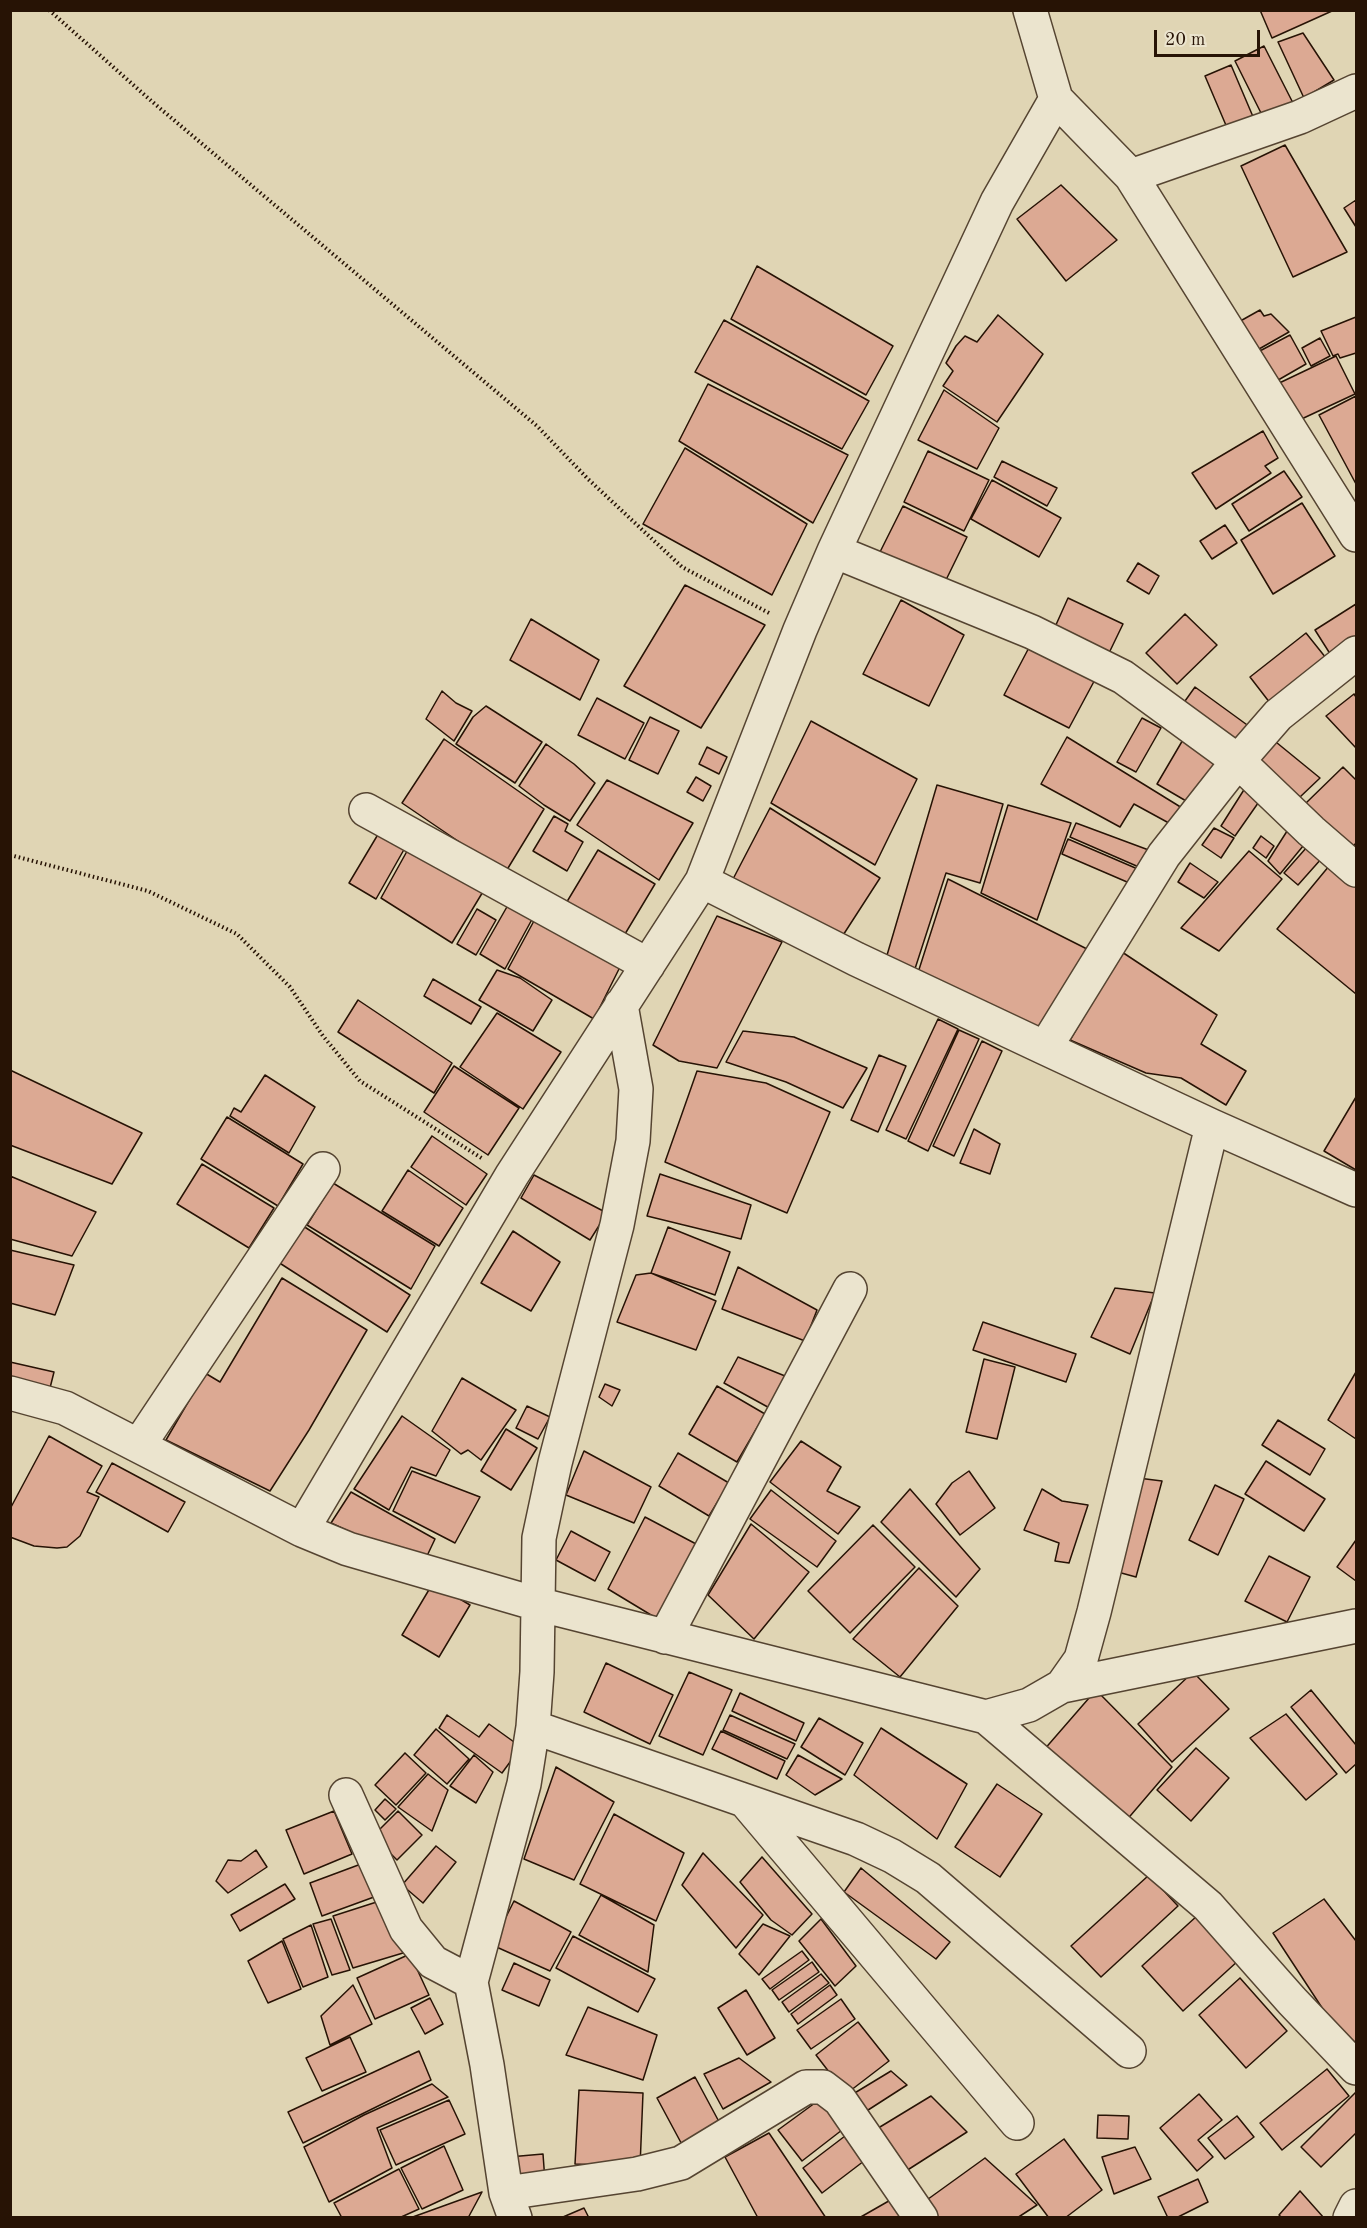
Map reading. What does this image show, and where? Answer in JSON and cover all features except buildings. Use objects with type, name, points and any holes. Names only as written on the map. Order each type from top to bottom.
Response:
[{"type":"street","points":[[1030,10],[1056,99],[1131,176],[1356,535]]},
{"type":"street","points":[[1131,176],[1300,117],[1356,91]]},
{"type":"street","points":[[302,1530],[512,1175],[702,881],[800,630],[834,551],[997,202],[1056,99]]},
{"type":"street","points":[[834,551],[1032,632],[1123,677],[1238,761],[1311,831],[1356,870]]},
{"type":"street","points":[[1044,1048],[1164,855],[1238,761],[1278,715],[1356,653]]},
{"type":"street","points":[[366,810],[648,965]]},
{"type":"street","points":[[702,881],[856,959],[1044,1048],[1356,1190]]},
{"type":"street","points":[[621,1005],[636,1089],[633,1141],[617,1225],[555,1463],[539,1538],[537,1672],[533,1727],[524,1784],[471,1982],[510,2205],[681,2163],[806,2087],[823,2087],[840,2100],[921,2217]]},
{"type":"street","points":[[1062,1686],[1081,1659],[1094,1612],[1212,1126]]},
{"type":"street","points":[[139,1445],[323,1168]]},
{"type":"street","points":[[665,1637],[850,1289]]},
{"type":"street","points":[[10,1393],[65,1408],[302,1530],[348,1549],[537,1604],[986,1717],[1208,1906],[1292,2001],[1356,2068]]},
{"type":"street","points":[[986,1717],[1029,1705],[1062,1686],[1356,1626]]},
{"type":"street","points":[[533,1727],[856,1839],[892,1856],[928,1878],[1129,2051]]},
{"type":"street","points":[[346,1795],[406,1929],[433,1962],[471,1982]]},
{"type":"street","points":[[745,1800],[1017,2123]]},
{"type":"street","points":[[1350,2217],[1356,2206]]},
{"type":"path","points":[[49,10],[156,105],[537,426],[588,479],[682,567],[800,630]]},
{"type":"path","points":[[10,855],[148,891],[237,934],[290,987],[323,1036],[360,1081],[472,1154],[512,1175]]}]
